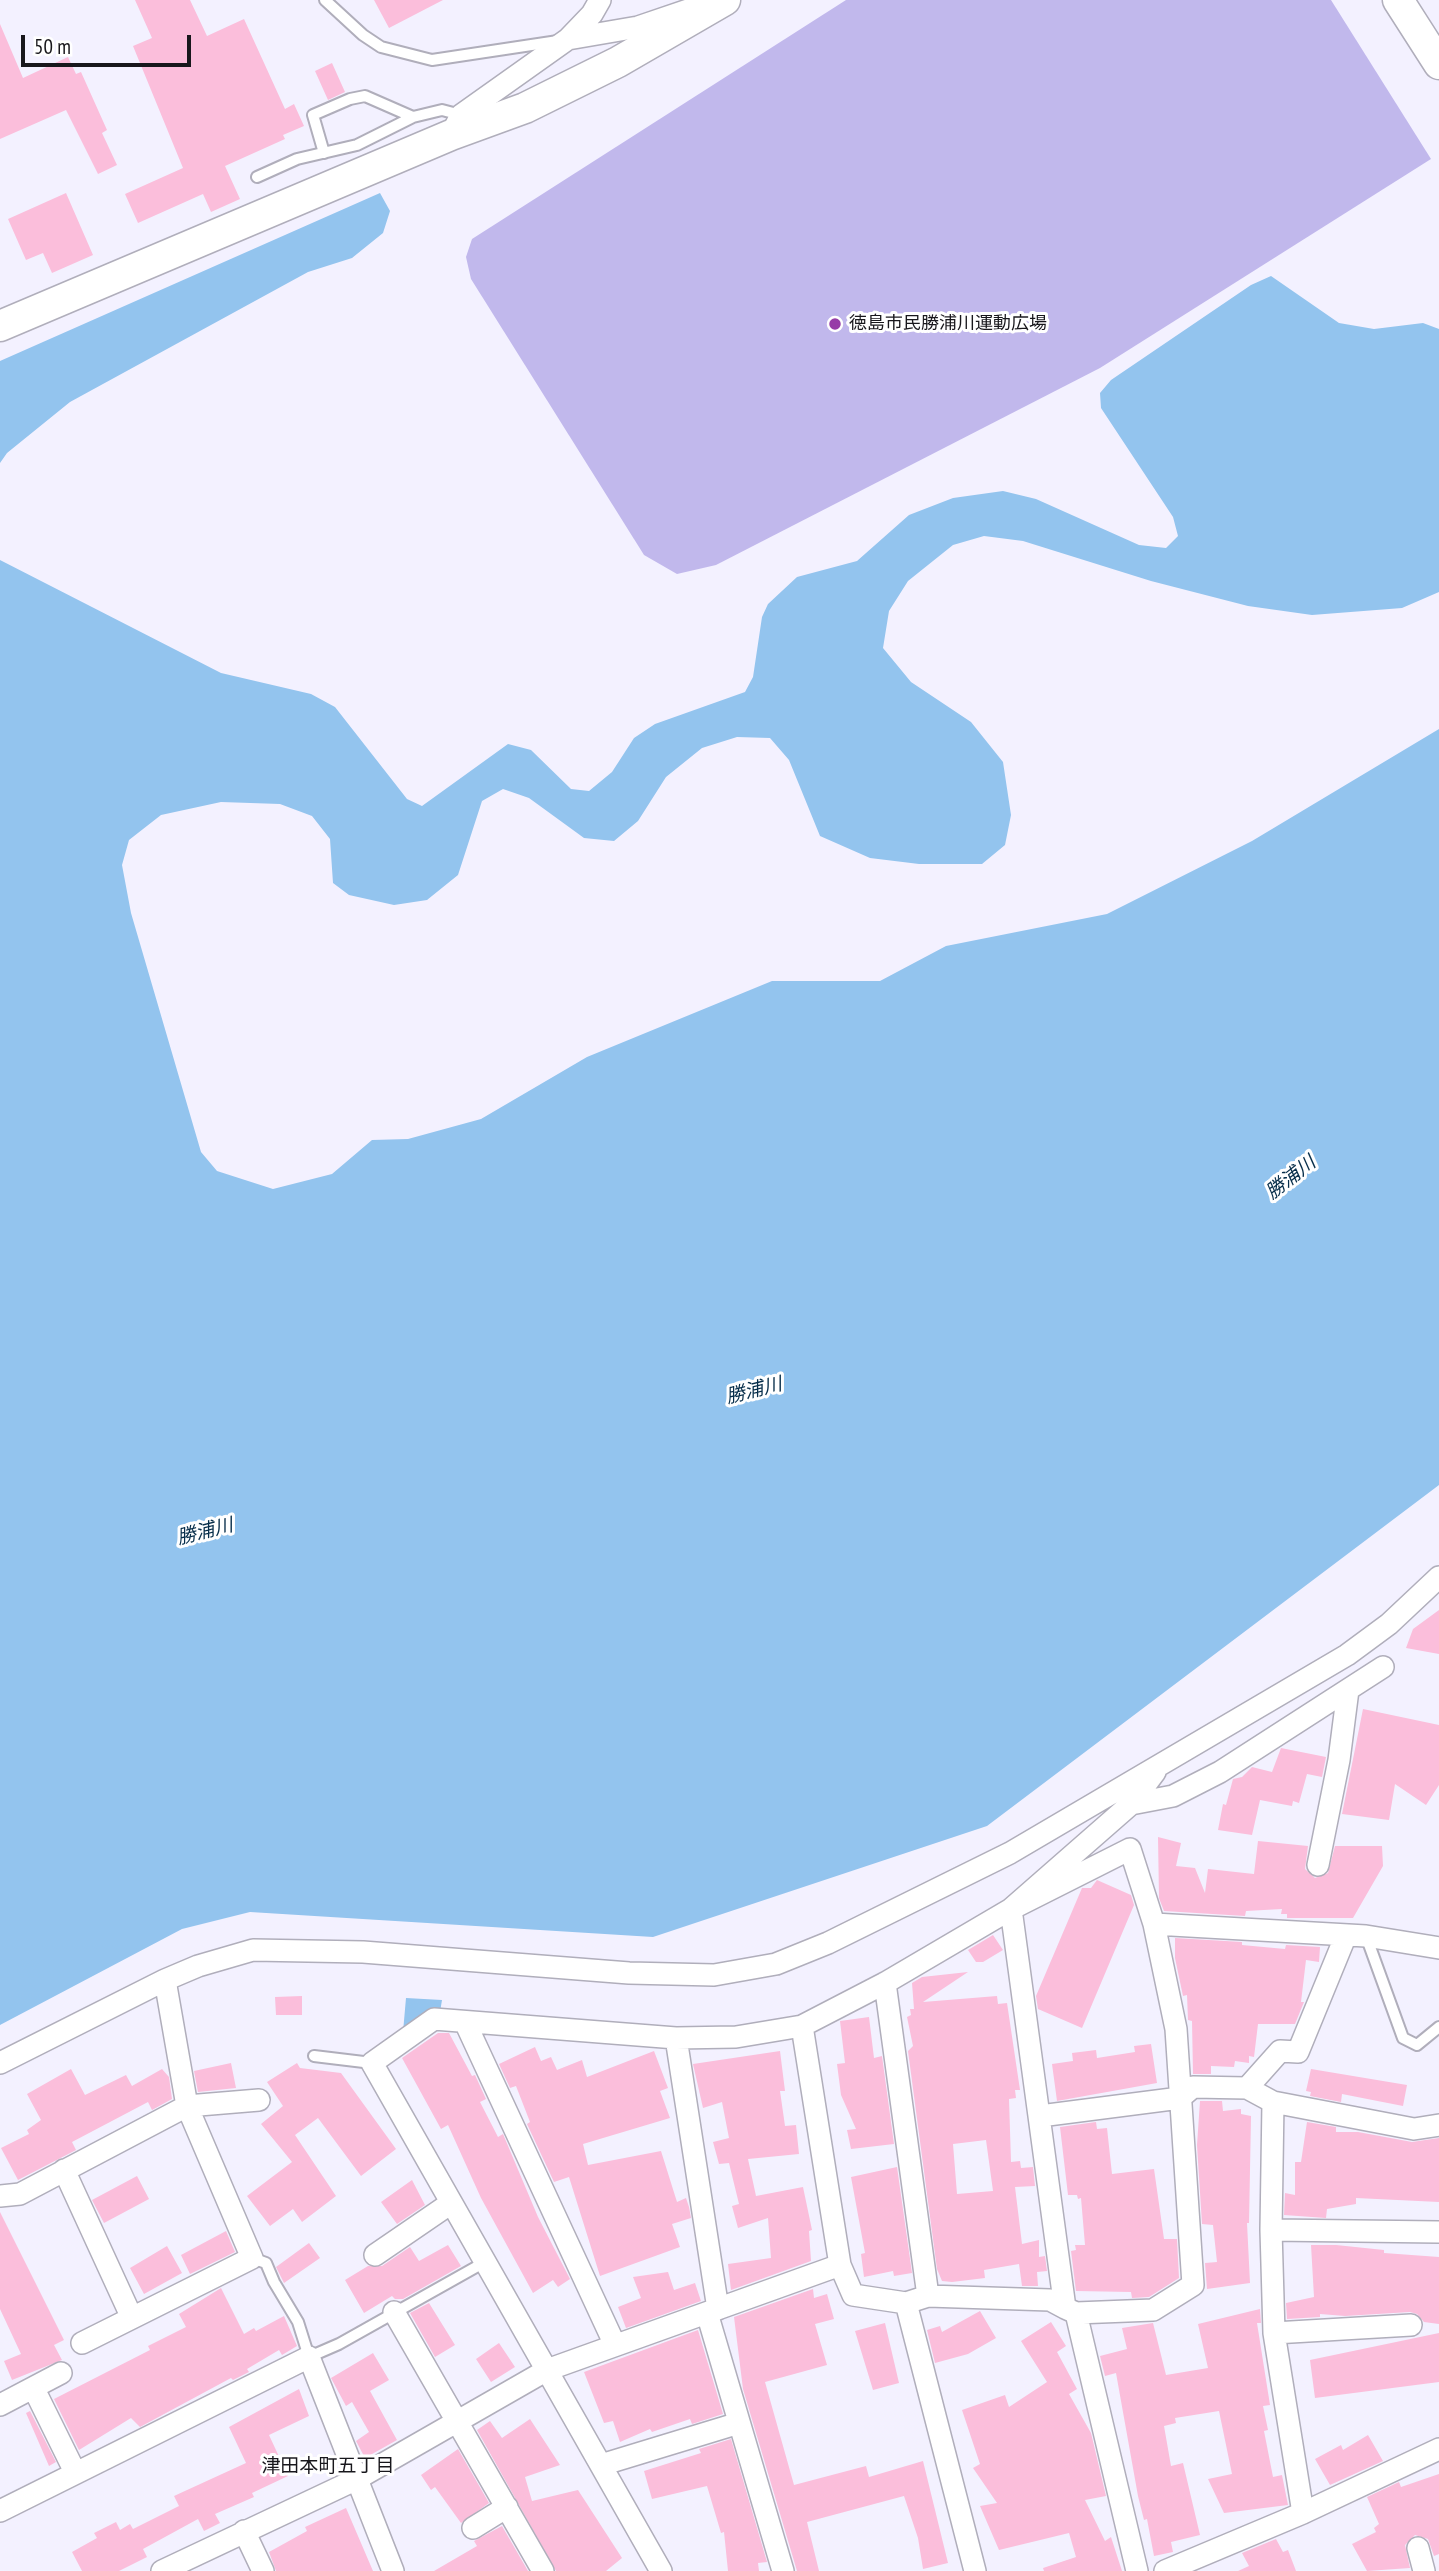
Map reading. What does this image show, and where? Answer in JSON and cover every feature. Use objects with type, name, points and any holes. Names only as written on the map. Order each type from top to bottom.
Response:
[{"type":"street","points":[[456,125],[568,40],[592,14],[600,0]]},
{"type":"street","points":[[1398,0],[1439,64]]},
{"type":"street","points":[[568,40],[638,27],[690,9],[716,5]]},
{"type":"street","points":[[0,326],[456,125],[525,108],[618,62],[716,5]]},
{"type":"street","points":[[0,2063],[165,1980],[198,1966],[253,1950],[363,1952],[629,1973],[714,1975],[776,1964],[828,1943],[1010,1853],[1347,1655],[1388,1624],[1439,1577]]},
{"type":"street","points":[[1131,1804],[1173,1796],[1220,1772],[1383,1667]]},
{"type":"street","points":[[1318,1865],[1339,1760],[1348,1690]]},
{"type":"street","points":[[1011,1909],[1131,1804],[1160,1764]]},
{"type":"street","points":[[662,2571],[372,2063],[434,2019],[676,2038],[736,2037],[802,2026],[885,1983],[1011,1909],[1130,1849],[1154,1924],[1176,2029],[1193,2285],[1153,2310],[1071,2310],[1050,2300],[928,2295],[906,2303],[853,2295],[840,2265],[802,2026]]},
{"type":"street","points":[[1011,1909],[1071,2310],[1137,2571]]},
{"type":"street","points":[[1154,1924],[1356,1935],[1439,1948]]},
{"type":"street","points":[[1247,2088],[1280,2051],[1298,2052],[1356,1935]]},
{"type":"street","points":[[82,2343],[252,2258],[187,2106],[165,1980]]},
{"type":"street","points":[[885,1983],[928,2295]]},
{"type":"street","points":[[466,2022],[615,2344]]},
{"type":"street","points":[[676,2038],[713,2311],[739,2423],[783,2571]]},
{"type":"street","points":[[1040,2116],[1180,2098],[1193,2087],[1247,2088],[1273,2102],[1414,2129],[1439,2125]]},
{"type":"street","points":[[0,2196],[20,2193],[187,2106],[259,2099]]},
{"type":"street","points":[[1273,2102],[1271,2230],[1274,2333],[1303,2513]]},
{"type":"street","points":[[64,2170],[132,2318]]},
{"type":"street","points":[[375,2255],[451,2203]]},
{"type":"street","points":[[1271,2230],[1439,2232]]},
{"type":"street","points":[[162,2571],[355,2480],[547,2370],[840,2265]]},
{"type":"street","points":[[906,2303],[975,2571]]},
{"type":"street","points":[[394,2312],[543,2571]]},
{"type":"street","points":[[1274,2333],[1411,2325]]},
{"type":"street","points":[[0,2511],[309,2357],[355,2480],[393,2571]]},
{"type":"street","points":[[0,2404],[61,2373]]},
{"type":"street","points":[[34,2389],[75,2472]]},
{"type":"street","points":[[601,2465],[739,2423]]},
{"type":"street","points":[[1165,2571],[1303,2513],[1439,2449]]},
{"type":"street","points":[[472,2528],[507,2507]]},
{"type":"street","points":[[244,2531],[263,2571]]},
{"type":"street","points":[[1418,2548],[1424,2571]]},
{"type":"lane","points":[[325,0],[363,35],[381,47],[432,60],[568,40]]},
{"type":"lane","points":[[324,153],[313,114],[350,99],[365,96],[413,117]]},
{"type":"lane","points":[[257,177],[297,159],[357,145],[413,117],[442,110],[456,125]]},
{"type":"lane","points":[[1356,1935],[1403,2038],[1417,2045],[1439,2027]]},
{"type":"lane","points":[[314,2056],[372,2063]]},
{"type":"lane","points":[[252,2258],[266,2263],[274,2283],[298,2322],[309,2357],[339,2344],[485,2262]]},
{"type":"shaded area","name":"徳島市民勝浦川運動広場","points":[[846,0],[1331,0],[1431,159],[1100,368],[716,565],[677,574],[644,555],[471,279],[466,257],[472,239]]},
{"type":"water","points":[[380,193],[390,211],[383,233],[352,258],[308,272],[70,402],[7,453],[0,463],[0,361]]},
{"type":"water","name":"勝浦川","points":[[1271,276],[1339,323],[1374,329],[1423,323],[1439,329],[1439,592],[1402,608],[1312,615],[1248,606],[1151,581],[1023,541],[984,536],[953,545],[908,581],[889,611],[883,648],[911,682],[971,722],[1003,762],[1011,815],[1005,845],[982,864],[919,864],[870,858],[820,836],[789,760],[770,738],[737,737],[702,748],[666,777],[638,821],[614,841],[584,838],[529,798],[503,789],[482,801],[458,875],[427,900],[394,905],[349,895],[333,883],[330,839],[312,816],[280,804],[221,802],[161,815],[129,840],[122,865],[131,913],[201,1152],[217,1171],[273,1189],[332,1174],[372,1140],[408,1139],[481,1119],[587,1057],[772,981],[880,981],[946,946],[1107,914],[1252,841],[1439,729],[1439,1485],[987,1826],[653,1937],[250,1912],[182,1929],[0,2025],[0,560],[221,673],[311,694],[335,707],[407,799],[422,806],[508,744],[531,750],[571,789],[589,791],[612,772],[634,738],[655,724],[745,692],[753,677],[762,617],[768,604],[797,577],[857,561],[909,515],[953,498],[1003,491],[1036,499],[1139,545],[1166,548],[1178,536],[1173,517],[1101,408],[1100,393],[1111,380],[1251,285]]},
{"type":"water","points":[[406,1998],[442,2000],[440,2012],[403,2032]]},
{"type":"building","points":[[135,0],[190,0],[207,36],[244,19],[285,109],[294,104],[304,126],[283,135],[285,139],[225,166],[240,199],[211,212],[203,194],[138,223],[125,194],[183,168],[133,46],[152,38]]},
{"type":"building","points":[[374,0],[443,0],[389,28]]},
{"type":"building","points":[[0,24],[23,78],[68,57],[76,74],[81,72],[107,130],[102,133],[117,165],[98,174],[66,110],[0,139]]},
{"type":"building","points":[[332,63],[345,92],[328,100],[315,71]]},
{"type":"building","points":[[66,193],[93,255],[52,273],[43,253],[26,260],[8,219]]},
{"type":"building","points":[[1439,1610],[1439,1654],[1406,1648],[1413,1629]]},
{"type":"building","points":[[1363,1709],[1439,1725],[1439,1785],[1426,1805],[1395,1784],[1389,1820],[1342,1814]]},
{"type":"building","points":[[1281,1748],[1326,1757],[1322,1777],[1307,1774],[1299,1803],[1293,1801],[1292,1806],[1260,1800],[1252,1835],[1218,1830],[1223,1804],[1226,1805],[1233,1779],[1242,1777],[1252,1767],[1272,1772]]},
{"type":"building","points":[[1158,1837],[1181,1843],[1176,1866],[1195,1868],[1205,1893],[1208,1869],[1254,1874],[1258,1841],[1308,1846],[1305,1869],[1315,1878],[1328,1873],[1335,1846],[1382,1846],[1383,1866],[1353,1918],[1287,1918],[1287,1914],[1281,1914],[1282,1909],[1246,1911],[1245,1916],[1164,1911],[1159,1898]]},
{"type":"building","points":[[1097,1880],[1131,1895],[1134,1905],[1082,2028],[1038,2009],[1036,1996],[1082,1888],[1091,1888]]},
{"type":"building","points":[[993,1935],[1003,1950],[983,1962],[976,1962],[968,1950]]},
{"type":"building","points":[[1175,1938],[1242,1942],[1242,1945],[1285,1949],[1286,1945],[1320,1947],[1319,1962],[1306,1960],[1301,2002],[1304,2002],[1295,2024],[1258,2024],[1254,2057],[1249,2056],[1249,2063],[1235,2061],[1234,2067],[1211,2066],[1211,2074],[1193,2074],[1192,2021],[1188,2020],[1187,1995],[1183,1996],[1175,1958]]},
{"type":"building","points":[[968,1972],[923,2002],[997,1996],[998,2004],[1007,2003],[1020,2090],[1015,2090],[1016,2098],[1009,2099],[1011,2162],[1020,2161],[1021,2168],[1033,2167],[1035,2186],[1015,2187],[1022,2244],[1039,2240],[1039,2257],[1045,2256],[1047,2271],[1037,2272],[1038,2286],[1022,2286],[1019,2264],[984,2270],[985,2278],[952,2282],[942,2281],[937,2269],[908,2051],[913,2046],[907,2017],[911,2015],[910,2009],[914,2009],[912,1983],[922,1977]],"holes":[[[986,2140],[993,2191],[957,2194],[953,2144]]]},
{"type":"building","points":[[302,1996],[302,2015],[276,2015],[275,1997]]},
{"type":"building","points":[[869,2017],[874,2058],[882,2056],[894,2144],[851,2149],[847,2130],[856,2129],[841,2095],[837,2064],[845,2063],[840,2021]]},
{"type":"building","points":[[438,2033],[449,2033],[472,2076],[475,2075],[486,2099],[480,2102],[498,2137],[503,2134],[538,2217],[570,2279],[558,2287],[553,2280],[533,2293],[481,2198],[448,2125],[441,2129],[402,2058]]},
{"type":"building","points":[[1151,2044],[1157,2083],[1057,2101],[1052,2064],[1073,2061],[1072,2053],[1096,2050],[1097,2058],[1135,2052],[1134,2046]]},
{"type":"building","points":[[535,2047],[541,2061],[551,2057],[557,2070],[582,2060],[587,2077],[654,2051],[668,2088],[660,2091],[670,2118],[583,2144],[588,2165],[661,2151],[677,2202],[686,2198],[689,2207],[691,2218],[672,2224],[680,2247],[600,2276],[569,2177],[554,2182],[527,2124],[530,2122],[516,2086],[510,2088],[499,2064]]},
{"type":"building","points":[[780,2051],[785,2091],[780,2091],[785,2126],[796,2125],[799,2154],[748,2159],[756,2196],[803,2187],[812,2230],[809,2231],[811,2261],[731,2290],[728,2264],[771,2258],[768,2218],[738,2228],[732,2206],[739,2204],[729,2163],[719,2164],[713,2142],[729,2138],[722,2102],[703,2108],[693,2064]]},
{"type":"building","points":[[231,2063],[236,2088],[198,2092],[194,2071]]},
{"type":"building","points":[[297,2063],[300,2068],[341,2073],[396,2149],[361,2176],[318,2118],[295,2135],[336,2196],[302,2222],[293,2209],[270,2226],[247,2196],[292,2162],[261,2124],[283,2106],[267,2082]]},
{"type":"building","points":[[71,2069],[85,2095],[126,2075],[132,2086],[162,2069],[169,2077],[172,2099],[152,2110],[148,2102],[72,2142],[76,2150],[18,2180],[1,2148],[29,2134],[27,2130],[41,2120],[27,2094]]},
{"type":"building","points":[[1311,2069],[1407,2085],[1403,2106],[1342,2094],[1341,2102],[1310,2096],[1311,2092],[1306,2091]]},
{"type":"building","points":[[1200,2101],[1222,2101],[1223,2111],[1241,2109],[1241,2114],[1251,2116],[1247,2223],[1250,2283],[1207,2289],[1205,2263],[1217,2262],[1213,2225],[1202,2224],[1197,2145]]},
{"type":"building","points":[[1096,2122],[1097,2129],[1107,2128],[1112,2174],[1154,2169],[1164,2239],[1177,2239],[1179,2278],[1149,2297],[1132,2298],[1131,2292],[1076,2291],[1071,2251],[1076,2250],[1075,2245],[1085,2245],[1081,2198],[1068,2195],[1060,2127]]},
{"type":"building","points":[[1307,2122],[1336,2127],[1336,2132],[1358,2132],[1412,2142],[1439,2138],[1439,2202],[1356,2198],[1356,2204],[1327,2209],[1326,2218],[1284,2215],[1285,2193],[1295,2195],[1295,2162],[1301,2162]]},
{"type":"building","points":[[897,2167],[912,2273],[894,2276],[893,2271],[864,2277],[861,2254],[865,2253],[851,2177]]},
{"type":"building","points":[[137,2176],[149,2199],[104,2223],[92,2200]]},
{"type":"building","points":[[412,2180],[425,2205],[397,2224],[381,2202]]},
{"type":"building","points":[[0,2212],[64,2340],[54,2345],[62,2360],[12,2380],[4,2361],[21,2354],[0,2309]]},
{"type":"building","points":[[226,2231],[235,2252],[190,2274],[181,2255]]},
{"type":"building","points":[[309,2243],[320,2258],[284,2283],[276,2267]]},
{"type":"building","points":[[448,2245],[461,2266],[403,2299],[395,2299],[392,2296],[364,2313],[345,2280],[368,2266],[382,2266],[410,2247],[419,2261]]},
{"type":"building","points":[[1311,2245],[1336,2245],[1384,2250],[1384,2253],[1439,2257],[1439,2324],[1424,2322],[1417,2314],[1410,2312],[1345,2316],[1320,2314],[1320,2317],[1287,2319],[1286,2303],[1314,2297]]},
{"type":"building","points":[[167,2246],[182,2273],[144,2294],[130,2268]]},
{"type":"building","points":[[668,2272],[674,2290],[695,2283],[701,2301],[626,2328],[618,2307],[641,2298],[633,2277]]},
{"type":"building","points":[[221,2288],[244,2334],[254,2328],[256,2331],[284,2316],[297,2346],[282,2355],[279,2350],[247,2369],[249,2372],[233,2380],[231,2378],[140,2427],[131,2418],[79,2450],[54,2399],[150,2350],[148,2346],[186,2327],[179,2314]]},
{"type":"building","points":[[813,2289],[814,2298],[827,2294],[834,2319],[815,2324],[827,2365],[765,2382],[794,2485],[866,2466],[869,2477],[923,2461],[948,2563],[923,2569],[918,2538],[904,2496],[807,2522],[819,2571],[797,2571],[743,2389],[734,2317]]},
{"type":"building","points":[[429,2303],[455,2345],[435,2357],[410,2313]]},
{"type":"building","points":[[1260,2309],[1261,2323],[1257,2323],[1270,2405],[1263,2406],[1268,2430],[1264,2431],[1273,2477],[1282,2475],[1288,2505],[1224,2513],[1208,2479],[1232,2474],[1219,2411],[1175,2418],[1176,2423],[1164,2426],[1171,2466],[1183,2463],[1200,2535],[1171,2542],[1173,2552],[1154,2556],[1147,2519],[1144,2520],[1138,2496],[1116,2373],[1105,2376],[1100,2356],[1127,2349],[1122,2328],[1153,2323],[1166,2375],[1208,2368],[1198,2324]]},
{"type":"building","points":[[980,2311],[996,2338],[968,2354],[935,2363],[927,2330],[940,2326],[942,2332]]},
{"type":"building","points":[[1051,2322],[1066,2346],[1057,2352],[1077,2389],[1069,2394],[1091,2433],[1106,2496],[1085,2500],[1105,2541],[1111,2537],[1122,2571],[1044,2571],[1043,2568],[1076,2557],[1069,2533],[999,2550],[980,2506],[997,2503],[973,2468],[980,2464],[962,2410],[1005,2395],[1009,2407],[1047,2382],[1021,2341]]},
{"type":"building","points":[[885,2323],[899,2383],[873,2390],[855,2331]]},
{"type":"building","points":[[698,2330],[723,2414],[692,2424],[690,2419],[652,2432],[650,2429],[620,2442],[613,2421],[604,2423],[584,2372]]},
{"type":"building","points":[[1439,2333],[1439,2382],[1315,2398],[1310,2360]]},
{"type":"building","points":[[499,2343],[515,2367],[491,2382],[476,2359]]},
{"type":"building","points":[[373,2353],[389,2380],[370,2391],[397,2440],[365,2458],[356,2441],[369,2432],[352,2402],[346,2406],[331,2378]]},
{"type":"building","points":[[299,2389],[309,2416],[269,2435],[288,2476],[252,2493],[254,2497],[215,2514],[220,2523],[204,2531],[198,2519],[143,2549],[147,2557],[119,2571],[82,2571],[72,2552],[97,2538],[94,2533],[116,2522],[120,2530],[130,2524],[133,2529],[179,2506],[174,2496],[246,2463],[229,2427]]},
{"type":"building","points":[[30,2411],[56,2462],[49,2466],[26,2413]]},
{"type":"building","points":[[530,2419],[560,2465],[525,2477],[532,2501],[578,2490],[622,2558],[606,2571],[556,2571],[477,2430],[490,2421],[502,2438]]},
{"type":"building","points":[[1368,2435],[1383,2461],[1330,2485],[1315,2459],[1341,2445],[1343,2450]]},
{"type":"building","points":[[731,2439],[767,2562],[758,2563],[759,2571],[728,2571],[724,2532],[721,2533],[707,2486],[652,2499],[644,2471],[701,2453],[699,2449]]},
{"type":"building","points":[[458,2449],[489,2503],[461,2523],[435,2487],[431,2490],[421,2475]]},
{"type":"building","points":[[1439,2474],[1439,2554],[1434,2556],[1428,2539],[1415,2535],[1405,2545],[1410,2568],[1367,2571],[1352,2544],[1376,2532],[1374,2528],[1379,2524],[1367,2497],[1399,2482],[1401,2487]]},
{"type":"building","points":[[346,2508],[373,2571],[276,2571],[269,2552],[307,2531],[305,2527]]},
{"type":"building","points":[[502,2526],[528,2571],[434,2571],[477,2546],[474,2541]]},
{"type":"building","points":[[1276,2539],[1283,2552],[1288,2550],[1296,2571],[1238,2571],[1249,2566],[1242,2553]]},
{"type":"place","name":"徳島市民勝浦川運動広場","points":[[835,324]]},
{"type":"district","name":"津田本町五丁目","points":[[328,2467]]}]
